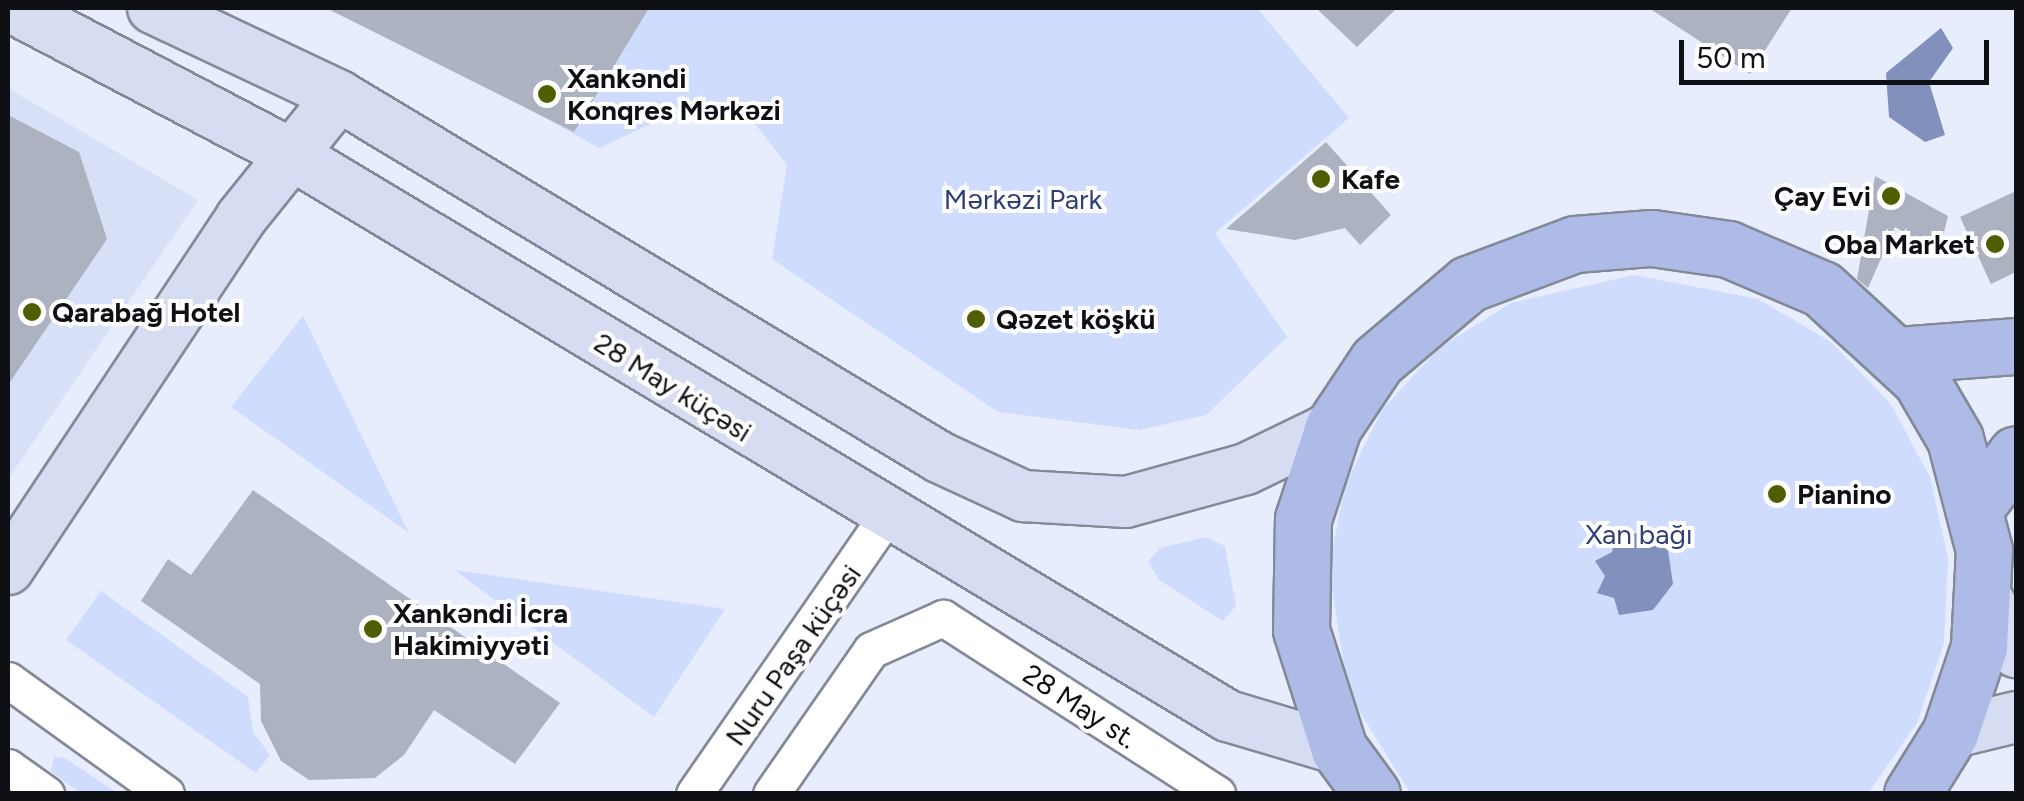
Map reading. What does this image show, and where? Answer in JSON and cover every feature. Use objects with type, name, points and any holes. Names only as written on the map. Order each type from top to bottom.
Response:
[{"type":"main road","name":"28 May küçəsi","points":[[13,8],[290,153],[1228,716],[1354,776]]},
{"type":"main road","points":[[153,8],[339,96],[939,457],[1023,496],[1126,502],[1246,468],[1333,428]]},
{"type":"main road","points":[[8,569],[290,153],[339,96]]},
{"type":"main road","name":"28 May küçəsi","points":[[1354,776],[1308,667],[1298,593],[1303,519],[1333,428],[1377,361],[1434,306],[1502,267],[1614,239],[1690,241],[1764,260],[1848,307],[1896,355],[1955,439],[1977,505],[1986,596],[1950,733],[1912,794]]},
{"type":"main road","points":[[1896,355],[2016,346]]},
{"type":"main road","points":[[1977,505],[2016,454]]},
{"type":"main road","points":[[1986,596],[2016,652]]},
{"type":"main road","points":[[1950,733],[2016,717]]},
{"type":"street","name":"Nuru Paşa küçəsi","points":[[694,794],[888,514]]},
{"type":"street","name":"28 May st.","points":[[770,794],[870,650],[942,618],[1216,794]]},
{"type":"street","points":[[8,680],[166,794]]},
{"type":"street","points":[[8,767],[46,794]]},
{"type":"shaded area","points":[[1941,28],[1953,48],[1929,82],[1945,135],[1925,142],[1889,117],[1886,73]]},
{"type":"shaded area","points":[[8,88],[198,200],[8,479]]},
{"type":"shaded area","points":[[1638,533],[1668,550],[1673,584],[1653,610],[1619,615],[1614,598],[1597,593],[1605,576],[1595,561],[1612,552],[1615,537]]},
{"type":"green space","name":"Mərkəzi Park","points":[[345,8],[1257,8],[1349,118],[1215,233],[1287,337],[1206,415],[1139,430],[998,412],[772,259],[787,165],[752,120],[701,101],[599,148]]},
{"type":"green space","name":"Xan bağı","points":[[1634,275],[1758,299],[1831,342],[1890,403],[1930,477],[1948,559],[1944,643],[1917,723],[1868,793],[1411,794],[1348,693],[1329,569],[1345,485],[1382,410],[1439,348],[1511,303]]},
{"type":"green space","points":[[303,316],[409,533],[231,407]]},
{"type":"green space","points":[[1205,537],[1225,546],[1236,606],[1223,621],[1159,580],[1148,561],[1160,548]]},
{"type":"green space","points":[[454,570],[725,609],[654,717]]},
{"type":"green space","points":[[101,591],[248,697],[253,732],[270,755],[256,773],[66,640]]},
{"type":"green space","points":[[54,757],[65,758],[117,793],[80,793],[51,771]]},
{"type":"building","name":"Xankəndi Konqres Mərkəzi","points":[[326,8],[649,8],[574,132]]},
{"type":"building","points":[[1316,8],[1397,8],[1357,47]]},
{"type":"building","points":[[1649,8],[1792,8],[1750,74]]},
{"type":"building","name":"Qarabağ Hotel","points":[[8,115],[79,152],[107,239],[8,385]]},
{"type":"building","name":"Kafe","points":[[1326,142],[1391,215],[1360,245],[1345,228],[1295,240],[1226,229]]},
{"type":"building","name":"Çay Evi","points":[[1875,176],[1948,216],[1939,252],[1895,227],[1868,288],[1857,279]]},
{"type":"building","name":"Oba Market","points":[[2016,191],[2016,272],[1991,284],[1960,217]]},
{"type":"building","name":"Xankəndi İcra Hakimiyyəti","points":[[253,490],[560,703],[515,764],[434,710],[404,755],[375,778],[309,780],[281,761],[261,721],[260,684],[141,601],[168,559],[191,575]]},
{"type":"place","name":"Xankəndi Konqres Mərkəzi","points":[[547,94]]},
{"type":"place","name":"Kafe","points":[[1321,179]]},
{"type":"place","name":"Çay Evi","points":[[1891,196]]},
{"type":"place","name":"Oba Market","points":[[1995,244]]},
{"type":"place","name":"Qarabağ Hotel","points":[[32,312]]},
{"type":"place","name":"Qəzet köşkü","points":[[976,319]]},
{"type":"place","name":"Pianino","points":[[1777,494]]},
{"type":"place","name":"Xankəndi İcra Hakimiyyəti","points":[[373,629]]}]
